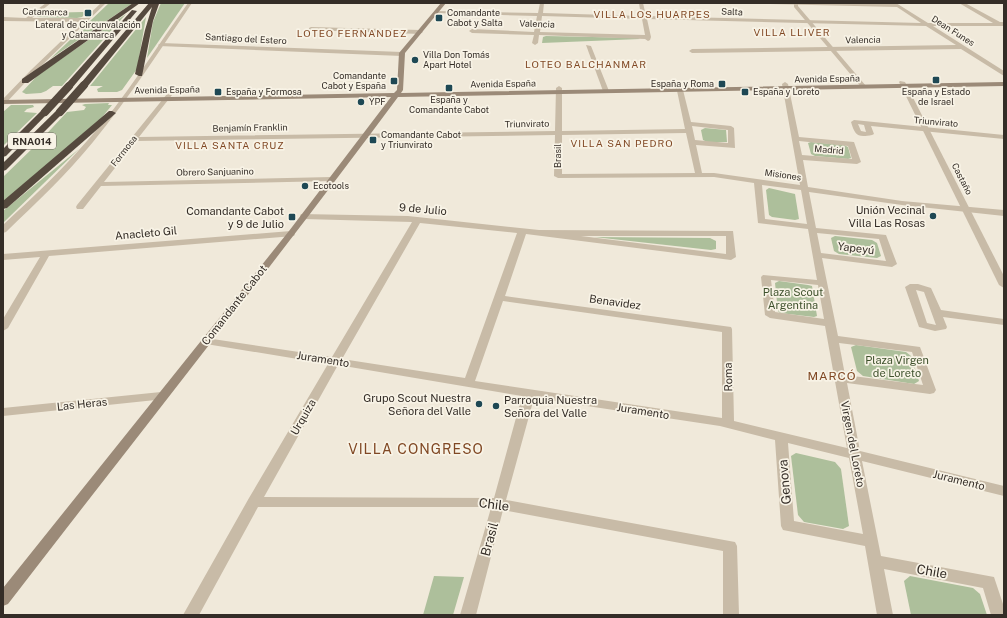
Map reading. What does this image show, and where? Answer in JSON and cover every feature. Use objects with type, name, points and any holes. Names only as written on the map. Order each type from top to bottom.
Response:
[{"type":"highway","points":[[25,81],[44,66],[137,3]]},
{"type":"highway","name":"RNA014","points":[[3,154],[69,86],[142,3]]},
{"type":"highway","name":"RNA014","points":[[3,168],[60,112],[152,3]]},
{"type":"highway","points":[[139,74],[150,21],[156,3]]},
{"type":"highway","points":[[3,206],[112,113]]},
{"type":"main road","points":[[398,93],[402,54],[444,3]]},
{"type":"main road","name":"Avenida España","points":[[4,100],[862,85],[1004,80]]},
{"type":"main road","name":"Avenida España","points":[[903,84],[1004,84]]},
{"type":"main road","name":"Comandante Cabot","points":[[3,599],[161,396],[291,234],[398,93]]},
{"type":"street","points":[[26,20],[49,3]]},
{"type":"street","points":[[4,100],[104,3]]},
{"type":"street","points":[[535,43],[542,3]]},
{"type":"street","points":[[641,3],[644,18]]},
{"type":"street","points":[[770,3],[895,5]]},
{"type":"street","points":[[796,3],[796,6],[862,85]]},
{"type":"street","points":[[961,3],[1002,25]]},
{"type":"street","points":[[3,230],[83,150],[123,98],[190,4]]},
{"type":"street","name":"Dean Funes","points":[[895,5],[1004,74]]},
{"type":"street","name":"Salta","points":[[436,12],[927,25],[1002,25]]},
{"type":"street","name":"Valencia","points":[[472,31],[648,38],[644,18]]},
{"type":"street","name":"Catamarca","points":[[3,19],[86,20]]},
{"type":"street","points":[[311,28],[420,32]]},
{"type":"street","name":"Santiago del Estero","points":[[161,45],[402,54]]},
{"type":"street","points":[[588,46],[605,89]]},
{"type":"street","name":"Valencia","points":[[692,51],[962,47]]},
{"type":"street","name":"Castaño","points":[[903,84],[1004,285]]},
{"type":"street","name":"Virgen del Loreto","points":[[786,86],[885,615]]},
{"type":"street","points":[[679,88],[699,175]]},
{"type":"street","name":"Brasil","points":[[558,176],[559,90]]},
{"type":"street","name":"Formosa","points":[[80,207],[167,97]]},
{"type":"street","name":"Triunvirato","points":[[867,125],[1004,137]]},
{"type":"street","name":"Triunvirato","points":[[366,135],[558,133],[688,128],[731,128],[732,146],[692,142]]},
{"type":"street","name":"Benjamín Franklin","points":[[134,139],[366,135]]},
{"type":"street","name":"Madrid","points":[[796,139],[851,144],[857,162],[799,157]]},
{"type":"street","name":"Misiones","points":[[558,176],[714,175],[902,202],[1004,213]]},
{"type":"street","name":"Obrero Sanjuanino","points":[[98,184],[332,179]]},
{"type":"street","points":[[758,181],[760,221],[812,228]]},
{"type":"street","name":"9 de Julio","points":[[304,216],[417,220],[539,233],[730,233],[731,257],[539,233]]},
{"type":"street","name":"Urquiza","points":[[191,615],[254,502],[417,220]]},
{"type":"street","name":"Yapeyú","points":[[812,228],[884,237],[892,264],[817,256]]},
{"type":"street","points":[[469,383],[522,232]]},
{"type":"street","name":"Anacleto Gil","points":[[3,257],[291,234]]},
{"type":"street","points":[[3,328],[46,254]]},
{"type":"street","points":[[823,283],[766,276],[770,315],[830,323]]},
{"type":"street","name":"Benavidez","points":[[499,298],[727,330]]},
{"type":"street","points":[[937,313],[1004,322]]},
{"type":"street","name":"Roma","points":[[727,330],[728,425]]},
{"type":"street","points":[[833,339],[916,349],[930,390],[840,378]]},
{"type":"street","name":"Juramento","points":[[206,341],[728,425],[1004,491]]},
{"type":"street","name":"Brasil","points":[[468,615],[529,393]]},
{"type":"street","name":"Las Heras","points":[[3,412],[161,396]]},
{"type":"street","name":"Genova","points":[[781,437],[788,526],[871,541]]},
{"type":"street","name":"Chile","points":[[254,502],[487,502],[730,546],[731,615]]},
{"type":"street","name":"Chile","points":[[875,561],[989,582],[999,615]]},
{"type":"green space","points":[[109,3],[133,3],[50,59]]},
{"type":"green space","points":[[161,3],[185,3],[147,58],[153,22]]},
{"type":"green space","points":[[41,13],[86,13],[82,17],[77,18],[37,17]]},
{"type":"green space","points":[[126,14],[62,86],[53,86],[41,93],[26,94],[22,92],[38,75]]},
{"type":"green space","points":[[146,17],[137,69],[122,90],[117,92],[98,92],[97,89],[103,86],[90,86]]},
{"type":"green space","points":[[543,37],[640,39],[542,43]]},
{"type":"green space","points":[[109,103],[108,105],[112,105],[99,121],[3,203],[3,177],[67,112],[84,110],[86,107],[82,105],[85,104]]},
{"type":"green space","points":[[11,105],[33,105],[34,107],[27,109],[24,112],[37,113],[3,146],[3,112]]},
{"type":"green space","points":[[705,128],[726,130],[727,142],[707,142],[703,140],[701,130]]},
{"type":"green space","points":[[808,143],[844,145],[848,147],[851,158],[815,156],[811,154]]},
{"type":"green space","points":[[79,149],[3,223],[3,211]]},
{"type":"green space","points":[[769,188],[795,194],[799,219],[795,220],[772,217],[769,215],[766,190]]},
{"type":"green space","points":[[835,236],[872,240],[877,243],[881,256],[877,258],[839,254],[834,251],[831,238]]},
{"type":"green space","points":[[594,237],[710,238],[716,241],[716,249],[711,250]]},
{"type":"green space","name":"Plaza Scout Argentina","points":[[779,281],[812,286],[817,316],[814,317],[780,313],[778,311],[775,283]]},
{"type":"green space","name":"Plaza Virgen de Loreto","points":[[856,345],[906,352],[911,356],[919,381],[914,384],[863,376],[857,371],[851,347]]},
{"type":"green space","points":[[796,453],[835,462],[841,469],[849,526],[843,529],[804,522],[798,515],[791,456]]},
{"type":"green space","points":[[434,576],[464,577],[453,615],[423,615]]},
{"type":"green space","points":[[910,576],[973,588],[980,594],[987,615],[911,615],[904,581]]},
{"type":"place","name":"Lateral de Circunvalación y Catamarca","points":[[88,13]]},
{"type":"place","name":"Comandante Cabot y Salta","points":[[439,18]]},
{"type":"place","name":"Villa Don Tomás Apart Hotel","points":[[415,60]]},
{"type":"place","name":"España y Estado de Israel","points":[[936,80]]},
{"type":"place","name":"Comandante Cabot y España","points":[[394,81]]},
{"type":"place","name":"España y Roma","points":[[722,84]]},
{"type":"place","name":"España y Comandante Cabot","points":[[449,88]]},
{"type":"place","name":"España y Formosa","points":[[218,92]]},
{"type":"place","name":"España y Loreto","points":[[745,92]]},
{"type":"place","name":"YPF","points":[[361,102]]},
{"type":"place","name":"Comandante Cabot y Triunvirato","points":[[373,140]]},
{"type":"place","name":"Ecotools","points":[[305,186]]},
{"type":"place","name":"Unión Vecinal Villa Las Rosas","points":[[933,216]]},
{"type":"place","name":"Comandante Cabot y 9 de Julio","points":[[292,217]]},
{"type":"place","name":"Grupo Scout Nuestra Señora del Valle","points":[[479,404]]},
{"type":"place","name":"Parroquia Nuestra Señora del Valle","points":[[496,406]]},
{"type":"district","name":"VILLA LOS HUARPES","points":[[652,14]]},
{"type":"district","name":"VILLA LLIVER","points":[[792,32]]},
{"type":"district","name":"LOTEO FERNANDEZ","points":[[352,33]]},
{"type":"district","name":"LOTEO BALCHANMAR","points":[[586,64]]},
{"type":"district","name":"VILLA SAN PEDRO","points":[[622,143]]},
{"type":"district","name":"VILLA SANTA CRUZ","points":[[230,145]]},
{"type":"district","name":"MARCÓ","points":[[832,376]]},
{"type":"district","name":"VILLA CONGRESO","points":[[416,449]]}]
